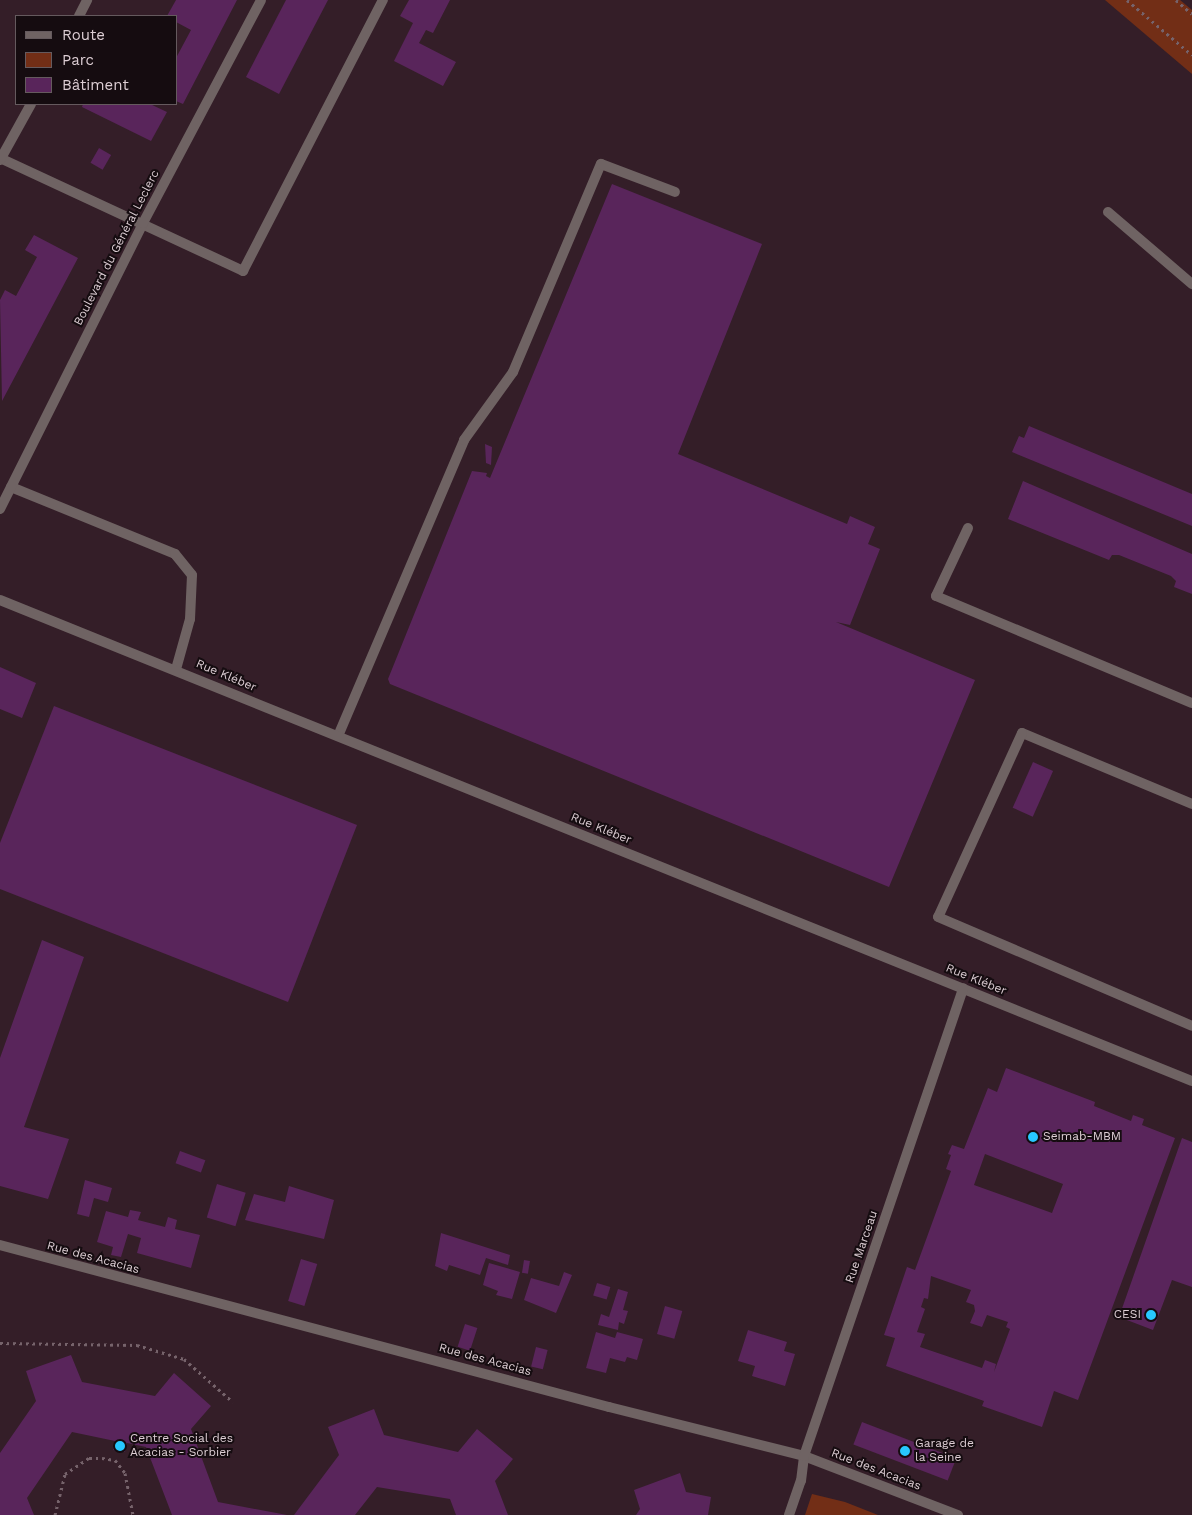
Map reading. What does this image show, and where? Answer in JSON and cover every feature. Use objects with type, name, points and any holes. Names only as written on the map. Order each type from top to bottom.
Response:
[{"type":"street","points":[[79,15],[87,0]]},
{"type":"street","name":"Boulevard du Général Leclerc","points":[[0,509],[143,223],[261,0]]},
{"type":"street","points":[[30,105],[1,159],[143,223],[243,271],[383,0]]},
{"type":"street","points":[[338,736],[464,440],[513,372],[601,164],[675,192]]},
{"type":"street","points":[[1108,212],[1192,284]]},
{"type":"street","points":[[11,487],[175,554],[192,575],[190,618],[176,669]]},
{"type":"street","points":[[968,528],[936,596],[1192,703]]},
{"type":"street","name":"Rue Kléber","points":[[0,600],[176,669],[1192,1081]]},
{"type":"street","points":[[1192,804],[1022,733],[938,917],[1192,1026]]},
{"type":"street","name":"Rue Marceau","points":[[789,1515],[801,1481],[804,1456],[963,988]]},
{"type":"street","name":"Rue des Acacias","points":[[0,1245],[609,1407],[804,1456],[958,1515]]},
{"type":"path","points":[[1127,0],[1192,55]]},
{"type":"path","points":[[1176,0],[1192,14]]},
{"type":"path","points":[[0,1344],[137,1345],[184,1359],[234,1402]]},
{"type":"path","points":[[55,1515],[65,1474],[89,1458],[102,1458],[115,1460],[125,1473],[134,1515]]},
{"type":"green space","points":[[1105,0],[1180,0],[1192,10],[1192,74]]},
{"type":"green space","points":[[812,1494],[845,1502],[878,1515],[805,1515]]},
{"type":"building","points":[[176,0],[237,0],[183,104],[178,102],[178,54],[191,30],[178,23],[178,15],[168,15]]},
{"type":"building","points":[[286,0],[328,0],[279,94],[246,77]]},
{"type":"building","points":[[409,0],[450,0],[433,33],[426,30],[419,43],[456,62],[443,86],[394,61],[413,23],[400,16]]},
{"type":"building","points":[[83,105],[152,105],[167,112],[151,141],[82,107]]},
{"type":"building","points":[[99,148],[111,155],[103,170],[90,163]]},
{"type":"building","points":[[612,184],[762,244],[678,454],[847,524],[850,516],[875,527],[868,544],[880,549],[850,625],[836,622],[975,680],[889,887],[390,684],[388,679],[472,471],[487,473],[486,476],[490,478]]},
{"type":"building","points":[[34,235],[78,258],[2,401],[0,300],[5,290],[16,296],[37,257],[25,250]]},
{"type":"building","points":[[1029,426],[1192,494],[1192,526],[1012,452],[1019,436],[1024,438]]},
{"type":"building","points":[[485,444],[492,447],[491,465],[486,463]]},
{"type":"building","points":[[1023,481],[1192,554],[1192,594],[1174,587],[1176,581],[1171,576],[1119,555],[1112,555],[1109,560],[1008,519]]},
{"type":"building","points":[[0,667],[36,683],[22,718],[0,709]]},
{"type":"building","points":[[54,706],[357,825],[288,1002],[0,889],[0,843]]},
{"type":"building","points":[[1033,762],[1053,771],[1033,817],[1013,808]]},
{"type":"building","points":[[42,940],[84,957],[24,1127],[69,1139],[48,1199],[0,1186],[0,1058]]},
{"type":"building","points":[[1006,1068],[1095,1102],[1094,1106],[1131,1121],[1133,1115],[1144,1119],[1142,1125],[1175,1138],[1078,1400],[1054,1391],[1042,1427],[982,1406],[984,1401],[886,1366],[895,1338],[884,1335],[907,1267],[915,1270],[951,1171],[946,1169],[951,1155],[948,1154],[952,1145],[964,1149],[988,1088],[997,1092]],"holes":[[[985,1154],[1063,1184],[1052,1213],[974,1185]],[[931,1276],[971,1290],[966,1302],[974,1305],[975,1311],[970,1323],[982,1327],[987,1315],[1008,1322],[1006,1327],[1010,1329],[994,1372],[996,1364],[985,1360],[982,1368],[920,1347],[925,1334],[917,1332],[925,1309],[921,1307],[924,1298],[928,1299]]]},
{"type":"building","points":[[1182,1138],[1192,1142],[1192,1287],[1172,1280],[1153,1330],[1119,1317]]},
{"type":"building","points":[[180,1151],[205,1160],[201,1172],[176,1163]]},
{"type":"building","points":[[85,1180],[112,1188],[108,1202],[94,1198],[89,1217],[77,1214]]},
{"type":"building","points":[[217,1184],[246,1193],[235,1226],[207,1217]]},
{"type":"building","points":[[289,1186],[334,1200],[324,1239],[245,1220],[254,1194],[285,1202]]},
{"type":"building","points":[[130,1210],[141,1212],[138,1220],[165,1227],[168,1217],[177,1220],[175,1229],[200,1235],[191,1268],[137,1253],[141,1238],[128,1234],[121,1257],[111,1255],[113,1247],[97,1242],[106,1211],[128,1217]]},
{"type":"building","points":[[441,1233],[510,1255],[508,1265],[486,1258],[480,1275],[449,1265],[447,1271],[435,1266]]},
{"type":"building","points":[[301,1259],[317,1264],[304,1306],[288,1301]]},
{"type":"building","points":[[524,1260],[530,1261],[528,1274],[522,1273]]},
{"type":"building","points":[[489,1263],[520,1272],[512,1299],[496,1295],[498,1291],[483,1285]]},
{"type":"building","points":[[564,1272],[572,1275],[556,1313],[524,1300],[531,1278],[559,1286]]},
{"type":"building","points":[[597,1283],[610,1287],[607,1300],[593,1295]]},
{"type":"building","points":[[618,1289],[628,1292],[623,1310],[628,1311],[624,1324],[619,1322],[618,1330],[598,1325],[601,1314],[609,1317]]},
{"type":"building","points":[[665,1306],[682,1311],[674,1339],[657,1334]]},
{"type":"building","points":[[465,1324],[477,1328],[470,1351],[458,1347]]},
{"type":"building","points":[[748,1330],[787,1342],[784,1351],[795,1354],[785,1386],[752,1376],[755,1366],[738,1361]]},
{"type":"building","points":[[596,1332],[615,1338],[617,1332],[643,1339],[637,1360],[627,1357],[625,1362],[610,1358],[606,1373],[586,1368]]},
{"type":"building","points":[[536,1347],[548,1350],[543,1369],[531,1366]]},
{"type":"building","points":[[71,1355],[82,1382],[155,1396],[174,1373],[211,1406],[191,1429],[218,1502],[287,1515],[172,1515],[146,1447],[127,1443],[125,1452],[113,1450],[115,1441],[72,1432],[27,1498],[34,1515],[0,1515],[0,1453],[36,1401],[26,1371]]},
{"type":"building","points":[[374,1409],[384,1435],[458,1452],[477,1429],[513,1459],[495,1481],[508,1515],[456,1515],[450,1499],[377,1487],[355,1515],[294,1515],[339,1455],[328,1427]]},
{"type":"building","name":"Garage de la Seine","points":[[862,1422],[956,1458],[948,1481],[853,1444]]},
{"type":"building","points":[[680,1473],[686,1492],[711,1497],[708,1515],[636,1515],[640,1509],[634,1490]]},
{"type":"place","name":"Seimab-MBM","points":[[1033,1137]]},
{"type":"place","name":"CESI","points":[[1151,1315]]},
{"type":"place","name":"Centre Social des Acacias - Sorbier","points":[[120,1446]]},
{"type":"place","name":"Garage de la Seine","points":[[905,1451]]}]
